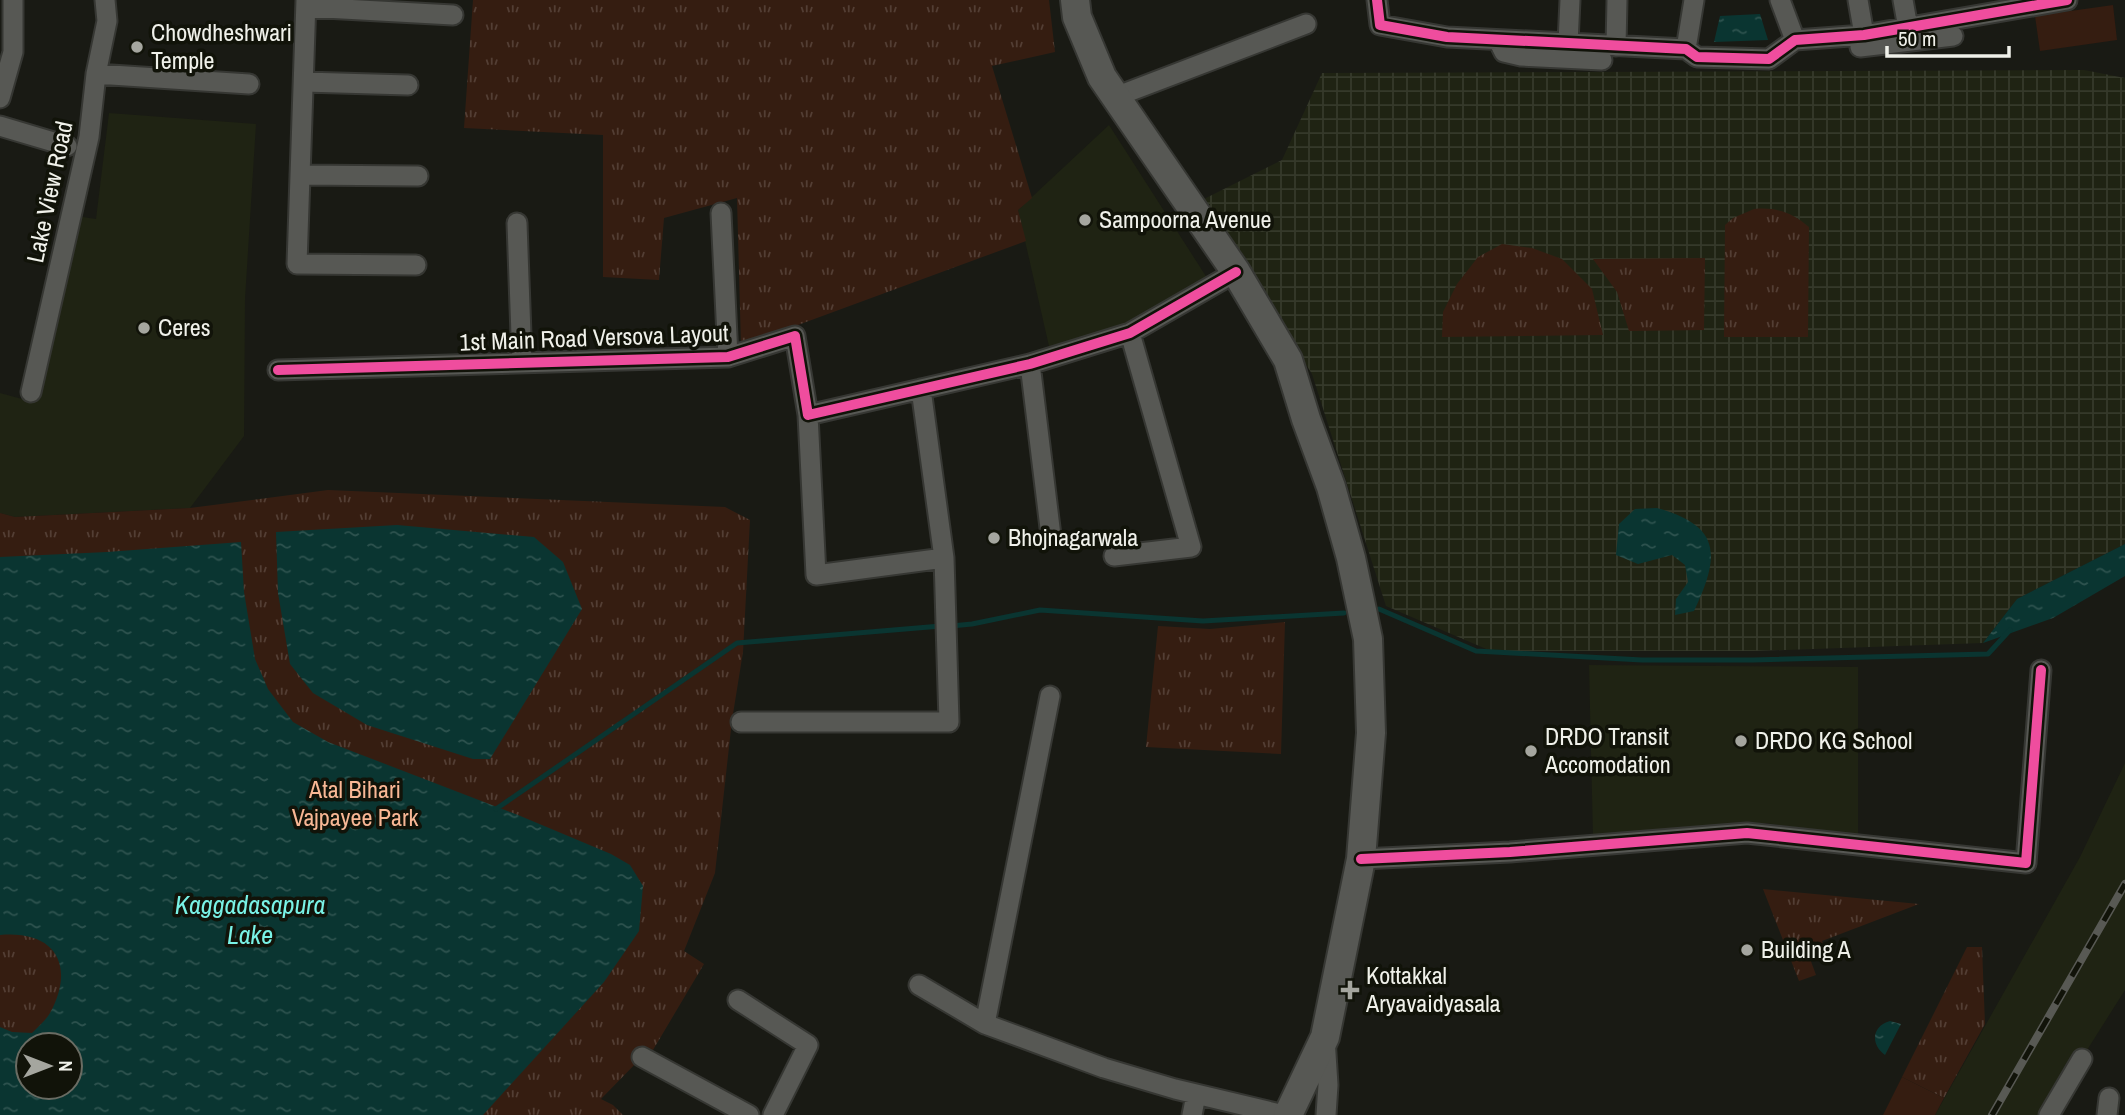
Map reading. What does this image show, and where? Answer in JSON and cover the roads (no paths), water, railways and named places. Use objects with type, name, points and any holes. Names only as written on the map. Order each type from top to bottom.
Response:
[{"type":"main road","points":[[1075,0],[1077,17],[1097,65],[1115,97],[1236,272],[1288,360],[1331,487],[1351,558],[1368,639],[1371,733],[1361,859],[1325,1037],[1286,1115]]},
{"type":"street","points":[[0,98],[13,52],[13,0]]},
{"type":"street","name":"Lake View Road","points":[[31,392],[89,137],[96,74],[107,21],[105,0]]},
{"type":"street","points":[[1377,0],[1380,25],[1447,37],[1686,49],[1697,57],[1769,59],[1795,40],[1864,35],[1908,28],[1975,8],[2067,0]]},
{"type":"street","points":[[1568,43],[1570,0]]},
{"type":"street","points":[[1616,46],[1617,0]]},
{"type":"street","points":[[1686,49],[1694,0]]},
{"type":"street","points":[[1780,0],[1795,40]]},
{"type":"street","points":[[1858,0],[1864,35]]},
{"type":"street","points":[[1903,0],[1908,28]]},
{"type":"street","points":[[416,265],[297,264],[306,3],[453,15]]},
{"type":"street","points":[[1115,97],[1306,24]]},
{"type":"street","points":[[1842,37],[1863,48],[1953,36]]},
{"type":"street","points":[[1498,40],[1504,52],[1521,56],[1602,60]]},
{"type":"street","points":[[96,74],[249,84]]},
{"type":"street","points":[[304,82],[408,85]]},
{"type":"street","points":[[0,126],[67,146]]},
{"type":"street","points":[[300,175],[418,176]]},
{"type":"street","points":[[720,213],[728,357]]},
{"type":"street","points":[[517,223],[522,363]]},
{"type":"street","points":[[944,558],[816,575],[808,415],[1030,364],[1130,333],[1236,272]]},
{"type":"street","points":[[1114,556],[1192,547],[1130,333]]},
{"type":"street","name":"1st Main Road Versova Layout","points":[[278,370],[728,357],[795,336],[808,415]]},
{"type":"street","points":[[1030,364],[1051,536]]},
{"type":"street","points":[[741,722],[949,722],[944,558],[921,389]]},
{"type":"street","points":[[1361,859],[1522,851],[1747,834],[2026,863],[2041,670]]},
{"type":"street","points":[[985,1024],[1050,696]]},
{"type":"street","points":[[919,985],[985,1024],[1104,1068],[1196,1095],[1286,1115]]},
{"type":"street","points":[[738,1000],[808,1045],[773,1115]]},
{"type":"street","points":[[1325,1037],[1328,1085],[1326,1115]]},
{"type":"street","points":[[642,1057],[749,1115]]},
{"type":"street","points":[[2049,1115],[2082,1059]]},
{"type":"street","points":[[1192,1115],[1196,1095]]},
{"type":"water","points":[[1760,14],[1768,40],[1714,42],[1720,16]]},
{"type":"water","points":[[1657,508],[1694,524],[1704,534],[1710,546],[1708,574],[1694,611],[1675,615],[1676,599],[1688,582],[1685,565],[1672,555],[1638,564],[1616,555],[1619,524],[1635,509]]},
{"type":"water","points":[[397,525],[534,537],[563,562],[582,609],[490,759],[473,759],[367,725],[313,693],[290,664],[278,593],[276,532]]},
{"type":"water","name":"Kaggadasapura Lake","points":[[241,542],[244,592],[255,659],[268,689],[293,722],[328,742],[518,815],[611,854],[630,865],[643,886],[639,931],[604,982],[483,1115],[0,1115],[0,1027],[14,1032],[14,1101],[84,1101],[84,1031],[34,1031],[50,1013],[58,996],[60,966],[47,945],[35,938],[0,935],[0,557]]},
{"type":"water","points":[[2125,544],[2125,576],[2053,618],[1983,643],[2017,599]]},
{"type":"water","points":[[1890,1021],[1901,1024],[1885,1055],[1877,1046],[1875,1036],[1884,1023]]},
{"type":"waterway","points":[[1379,609],[1476,651],[1642,660],[1988,654],[2010,630]]},
{"type":"waterway","points":[[951,626],[1040,610],[1203,621],[1344,613]]},
{"type":"waterway","points":[[496,809],[737,643],[941,626]]},
{"type":"railway","points":[[1992,1115],[2125,884]]},
{"type":"place","name":"Chowdheshwari Temple","points":[[137,47]]},
{"type":"place","name":"Sampoorna Avenue","points":[[1085,220]]},
{"type":"place","name":"Ceres","points":[[144,328]]},
{"type":"place","name":"Bhojnagarwala","points":[[994,538]]},
{"type":"place","name":"DRDO KG School","points":[[1741,741]]},
{"type":"place","name":"DRDO Transit Accomodation","points":[[1531,751]]},
{"type":"place","name":"Building A","points":[[1747,950]]},
{"type":"place","name":"Kottakkal Aryavaidyasala","points":[[1350,990]]},
{"type":"park label","name":"Atal Bihari Vajpayee Park","points":[[355,804]]}]
